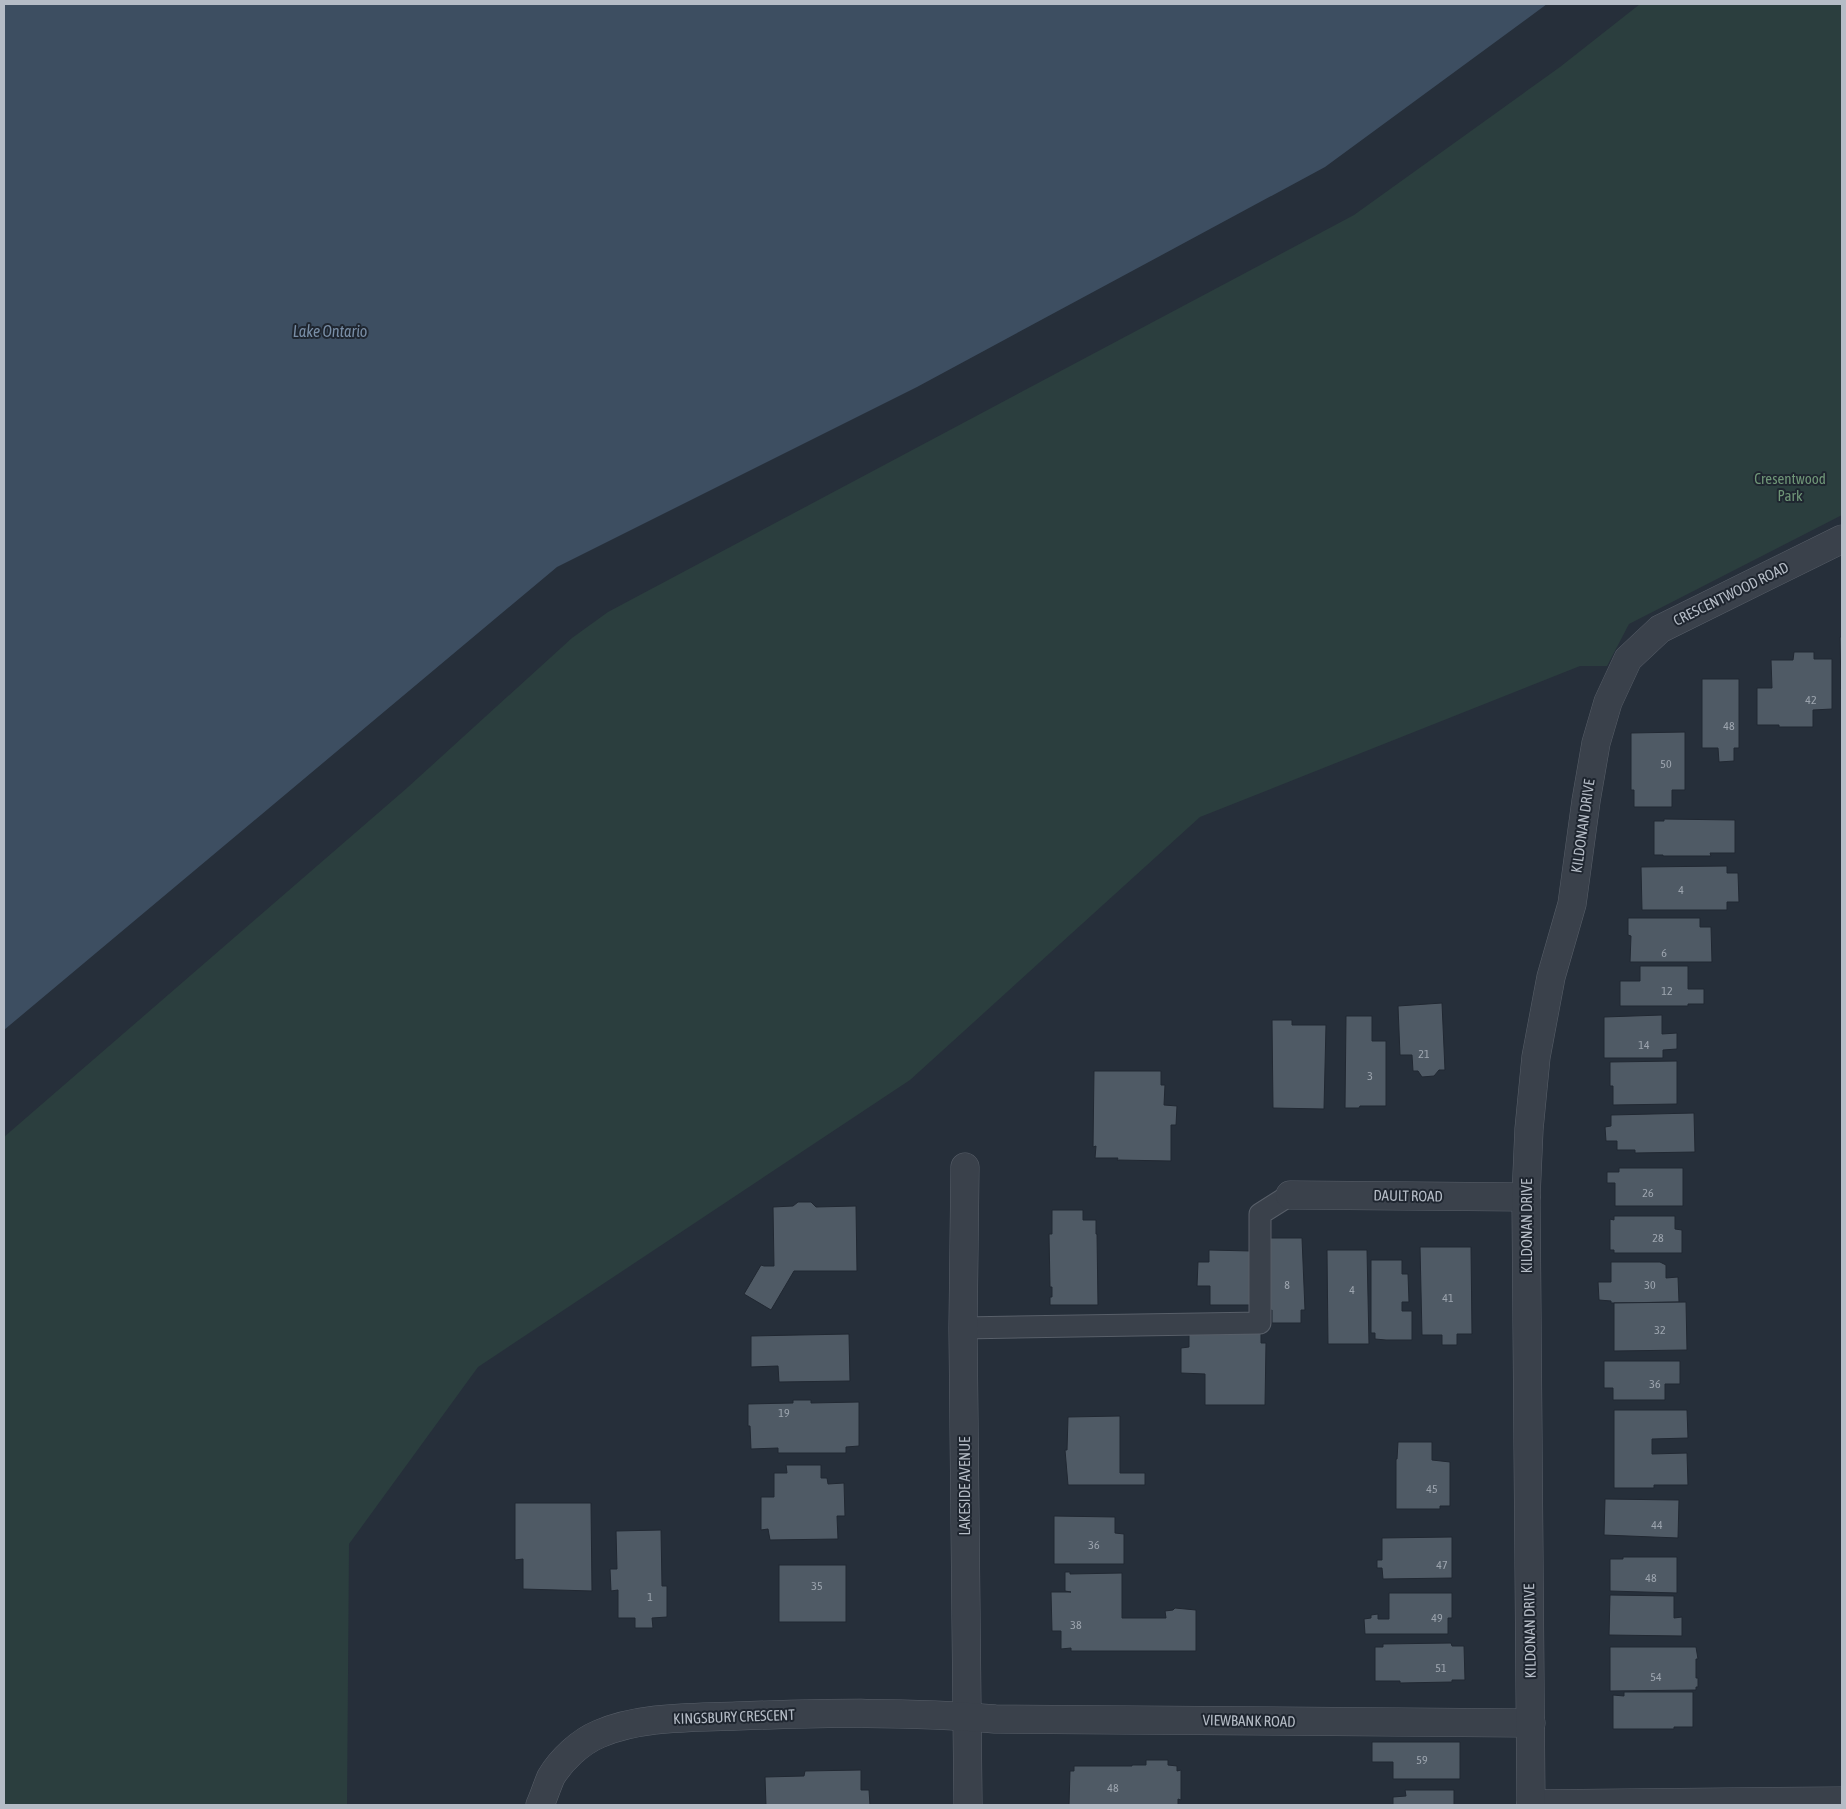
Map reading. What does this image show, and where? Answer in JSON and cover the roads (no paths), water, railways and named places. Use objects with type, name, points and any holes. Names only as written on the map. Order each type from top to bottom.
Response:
[{"type":"street","name":"CRESCENTWOOD ROAD","points":[[1628,659],[1660,629],[1842,539]]},
{"type":"street","name":"KILDONAN DRIVE","points":[[1531,1805],[1526,1197],[1529,1129],[1538,1048],[1551,977],[1572,904],[1596,743],[1608,702],[1628,659]]},
{"type":"street","name":"LAKESIDE AVENUE","points":[[965,1166],[963,1328],[968,1805]]},
{"type":"street","name":"DAULT ROAD","points":[[1290,1195],[1526,1197]]},
{"type":"street","name":"KINGSBURY CRESCENT","points":[[540,1805],[552,1777],[569,1754],[597,1735],[634,1723],[762,1715],[929,1714],[967,1717]]},
{"type":"street","name":"VIEWBANK ROAD","points":[[967,1717],[995,1719],[1531,1723]]},
{"type":"street","points":[[1531,1805],[1842,1800]]},
{"type":"lane","points":[[963,1328],[1260,1323],[1260,1214],[1290,1195]]},
{"type":"water","name":"Lake Ontario","points":[[4,4],[1547,4],[1325,167],[917,387],[557,567],[4,1030]]},
{"type":"park label","name":"Cresentwood Park","points":[[1790,488]]}]
